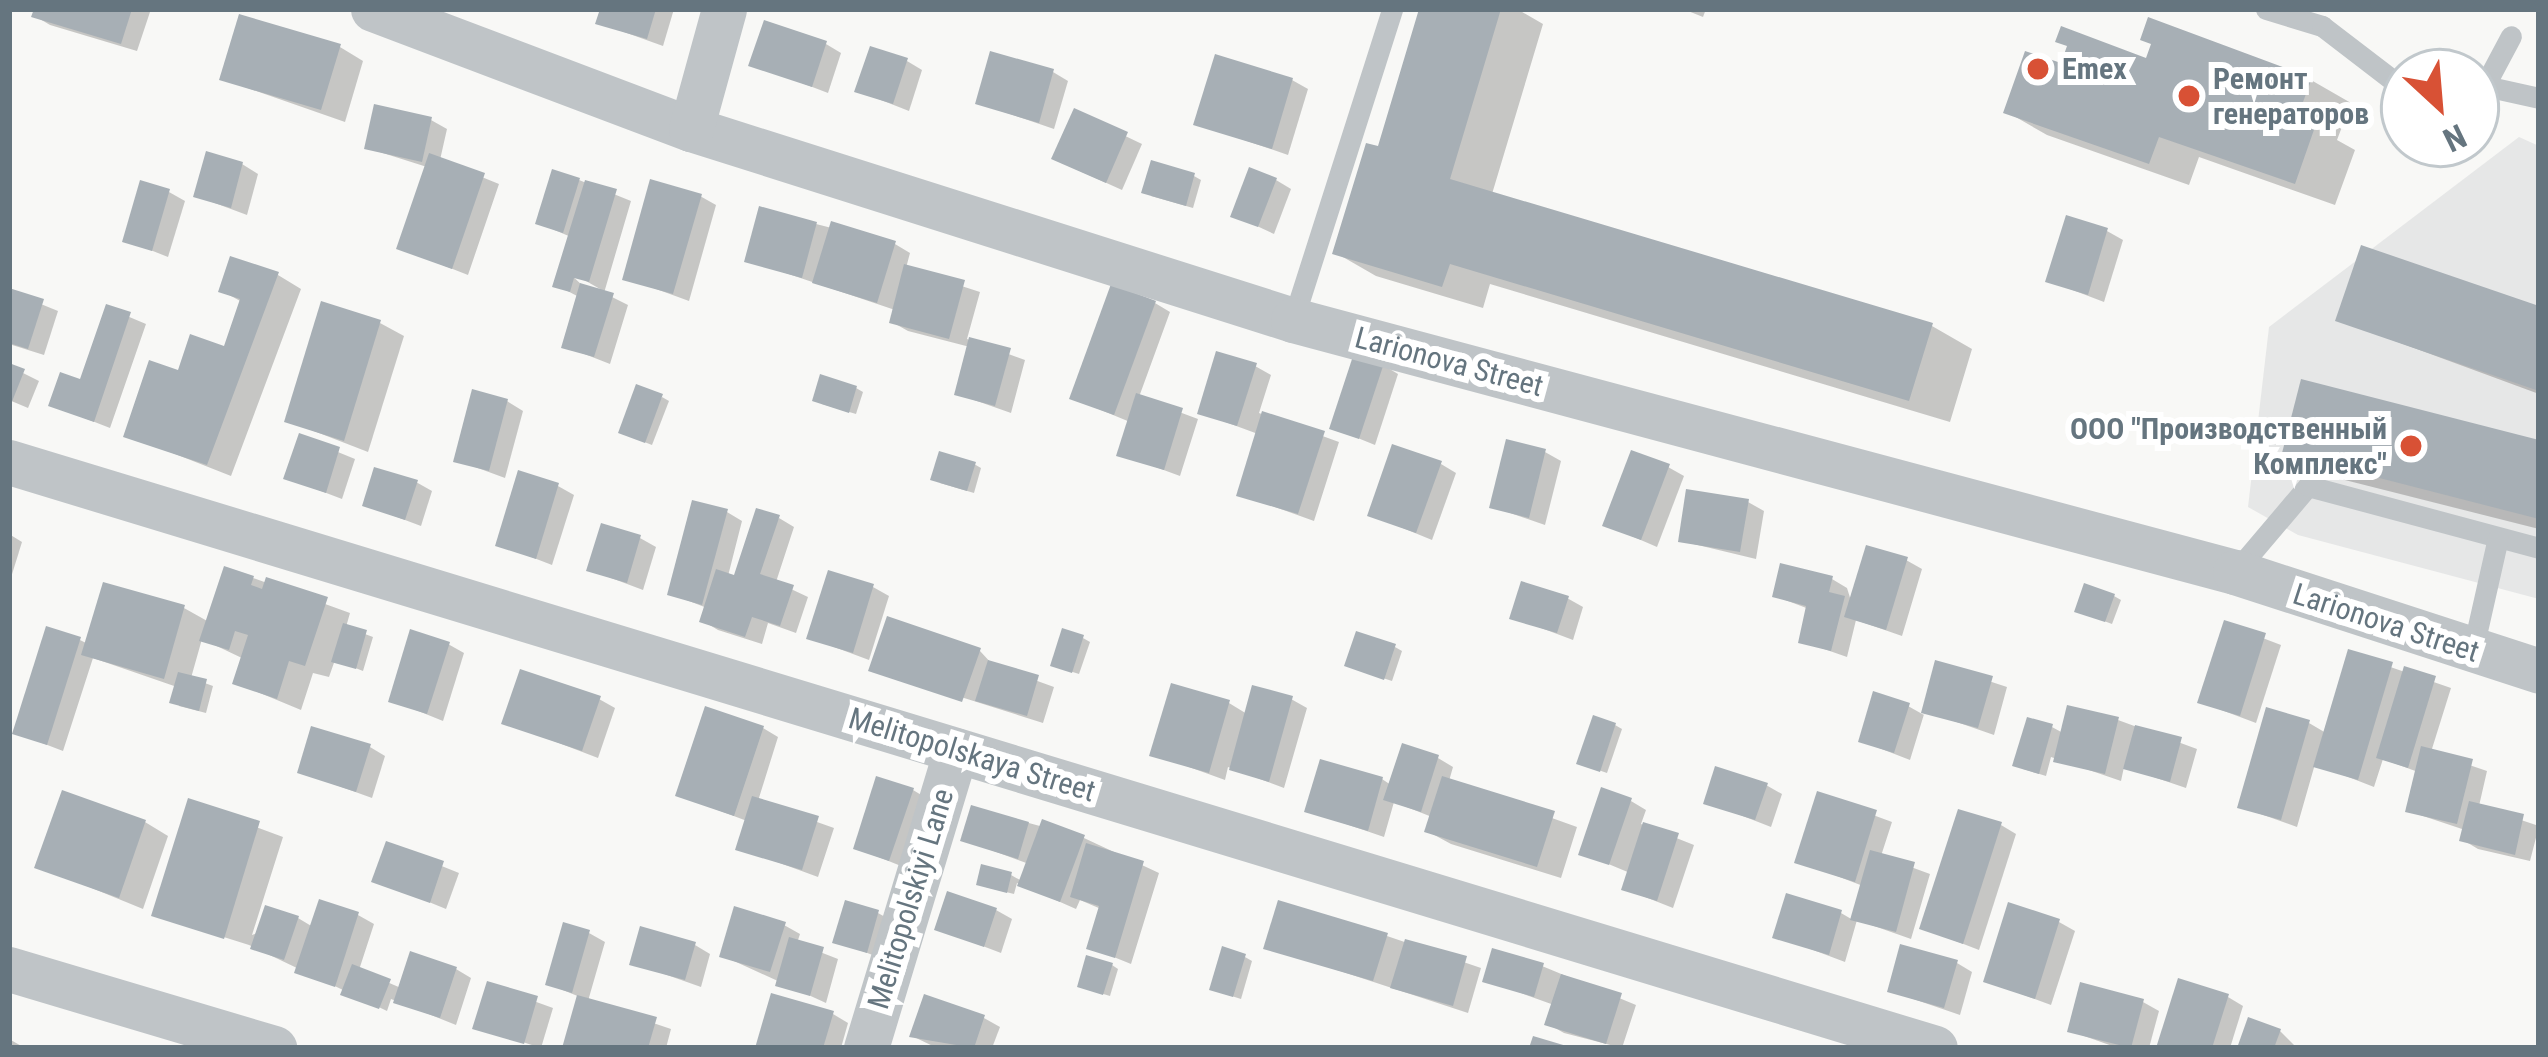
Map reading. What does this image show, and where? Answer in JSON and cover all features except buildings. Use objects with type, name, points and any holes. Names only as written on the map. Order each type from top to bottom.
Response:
[{"type":"street","name":"Larionova Street","points":[[374,9],[691,129],[1293,320],[2235,572],[2539,671]]},
{"type":"street","points":[[691,129],[724,9]]},
{"type":"street","name":"Melitopolskaya Street","points":[[9,463],[1935,1048]]},
{"type":"street","name":"Melitopolskiyi Lane","points":[[866,1048],[956,750]]},
{"type":"street","points":[[9,969],[274,1048]]},
{"type":"lane","points":[[1293,320],[1392,9]]},
{"type":"lane","points":[[2266,9],[2322,26],[2380,71]]},
{"type":"lane","points":[[2500,53],[2511,36]]},
{"type":"lane","points":[[2500,88],[2539,98]]},
{"type":"lane","points":[[2235,572],[2308,486],[2539,548]]},
{"type":"lane","points":[[2472,652],[2498,538]]},
{"type":"shaded area","name":"ООО \"Производственный Комплекс\"","points":[[2519,137],[2539,146],[2539,599],[2298,535],[2248,507],[2269,327],[2478,168],[2500,168],[2500,151]]},
{"type":"place","name":"Emex","points":[[2038,69]]},
{"type":"place","name":"Ремонт генераторов","points":[[2189,96]]},
{"type":"place","name":"ООО \"Производственный Комплекс\"","points":[[2411,446]]}]
